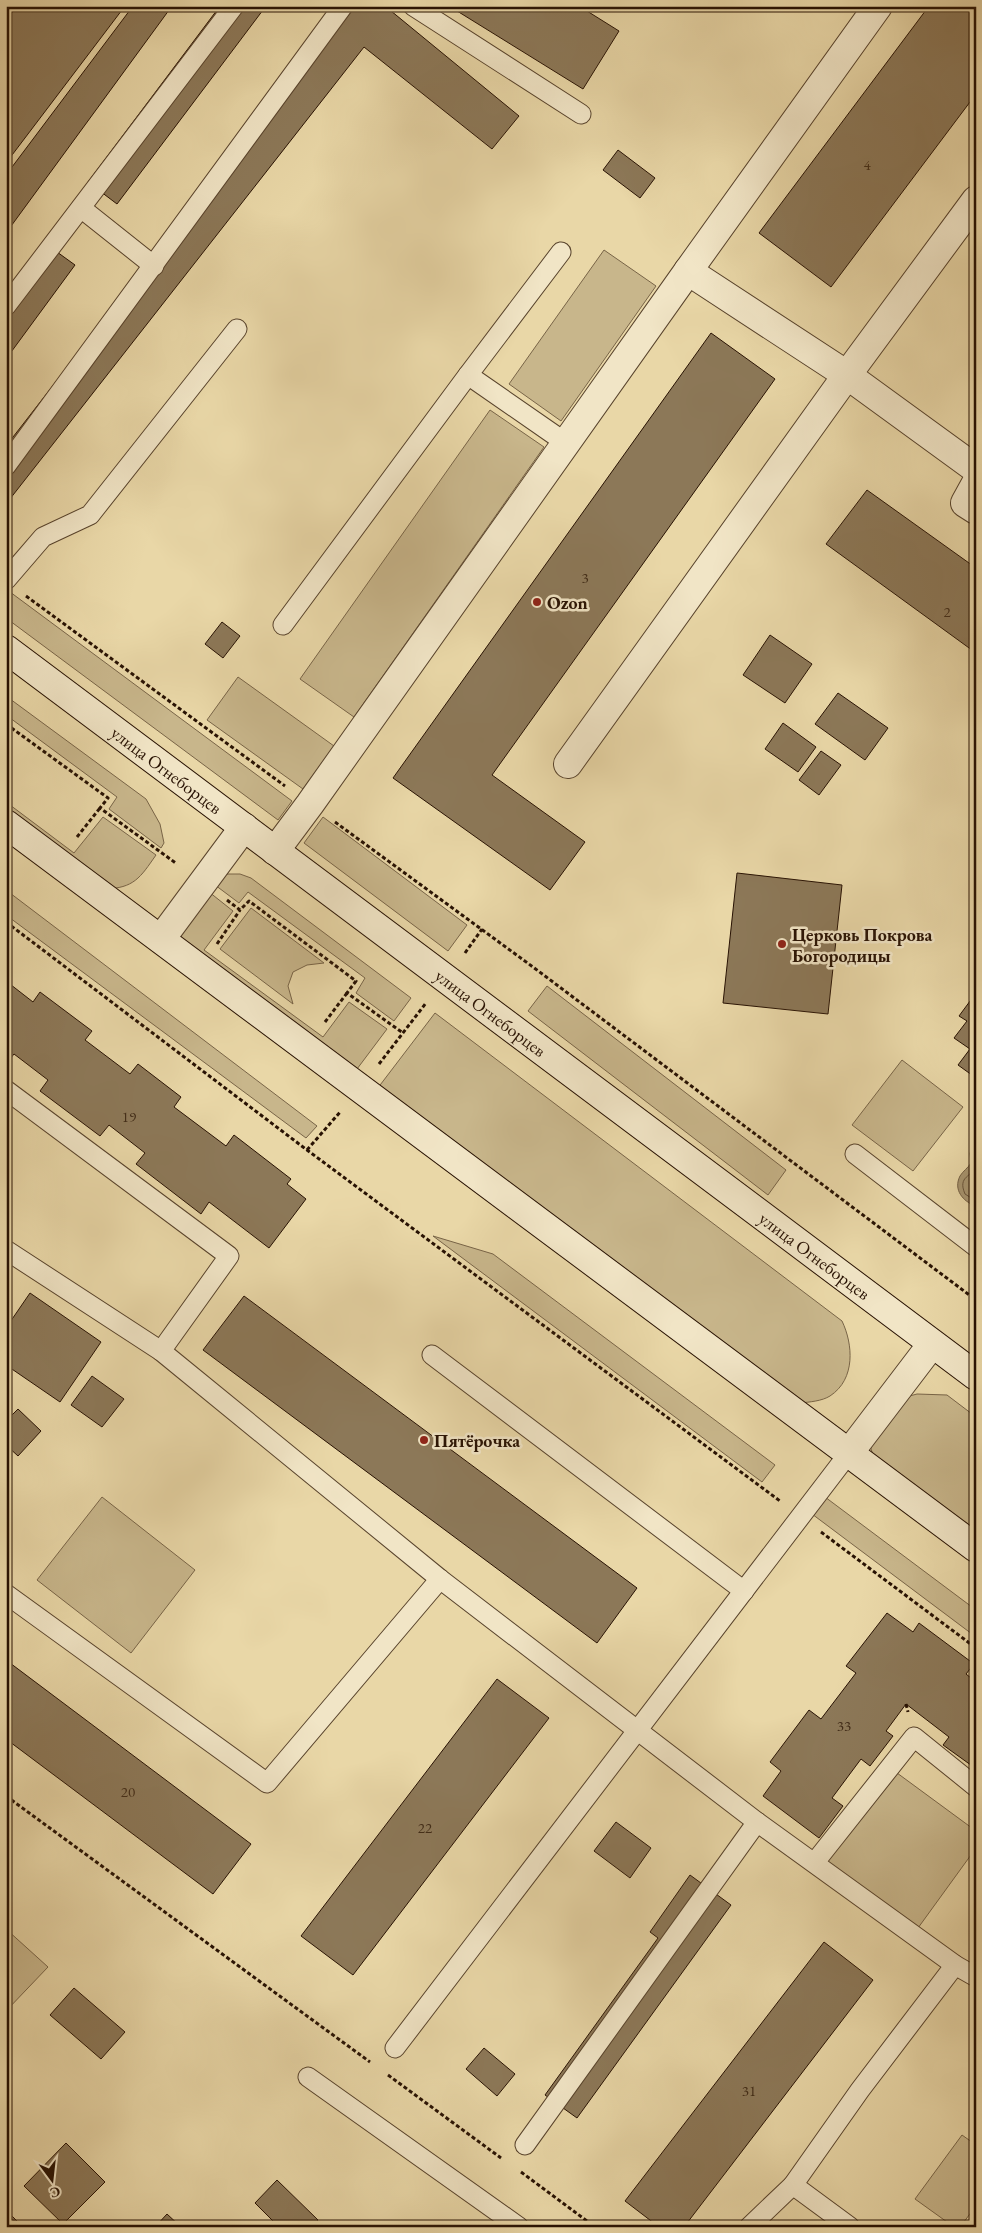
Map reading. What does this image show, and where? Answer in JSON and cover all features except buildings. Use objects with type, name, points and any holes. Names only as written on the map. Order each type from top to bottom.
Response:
[{"type":"main road","points":[[275,850],[310,804],[688,270],[878,6]]},
{"type":"main road","points":[[568,764],[847,375],[976,200]]},
{"type":"main road","points":[[688,270],[847,375],[976,469]]},
{"type":"main road","points":[[976,483],[965,503],[976,510]]},
{"type":"main road","name":"улица Огнеборцев","points":[[6,649],[976,1376]]},
{"type":"main road","points":[[6,824],[976,1548]]},
{"type":"main road","points":[[161,939],[244,827]]},
{"type":"main road","points":[[849,1453],[932,1344]]},
{"type":"lane","points":[[6,306],[234,6]]},
{"type":"lane","points":[[6,466],[343,6]]},
{"type":"lane","points":[[413,6],[581,114]]},
{"type":"lane","points":[[81,208],[154,266]]},
{"type":"lane","points":[[283,625],[561,252]]},
{"type":"lane","points":[[6,580],[42,536],[90,515],[237,329]]},
{"type":"lane","points":[[468,375],[566,443]]},
{"type":"lane","points":[[6,1090],[229,1256],[161,1351]]},
{"type":"lane","points":[[855,1154],[976,1247]]},
{"type":"lane","points":[[6,1250],[161,1351],[440,1579],[757,1822],[954,1965],[976,1977]]},
{"type":"lane","points":[[432,1355],[744,1591]]},
{"type":"lane","points":[[395,2048],[849,1453]]},
{"type":"lane","points":[[6,1594],[267,1783],[440,1579]]},
{"type":"lane","points":[[814,1862],[914,1737],[976,1787]]},
{"type":"lane","points":[[525,2145],[757,1822]]},
{"type":"lane","points":[[749,2227],[793,2185],[860,2090],[954,1965]]},
{"type":"lane","points":[[308,2078],[520,2227]]},
{"type":"lane","points":[[793,2185],[850,2227]]},
{"type":"path","points":[[22,593],[482,929],[976,1300]]},
{"type":"path","points":[[6,922],[308,1150],[976,1648]]},
{"type":"path","points":[[308,1150],[361,1088],[482,929]]},
{"type":"path","points":[[6,1796],[372,2064]]},
{"type":"path","points":[[380,2069],[507,2163]]},
{"type":"path","points":[[515,2168],[595,2227]]},
{"type":"shaded area","points":[[604,250],[656,286],[561,421],[509,384]]},
{"type":"shaded area","points":[[490,410],[544,447],[354,717],[300,679]]},
{"type":"shaded area","points":[[6,589],[292,801],[278,820],[6,618]]},
{"type":"shaded area","points":[[238,677],[334,746],[303,789],[207,720]]},
{"type":"shaded area","points":[[6,696],[146,799],[160,824],[164,843],[161,848],[109,809],[117,797],[6,715]]},
{"type":"shaded area","points":[[6,802],[74,853],[103,817],[156,855],[140,876],[130,884],[105,889],[6,822]]},
{"type":"shaded area","points":[[323,817],[467,925],[448,951],[304,843]]},
{"type":"shaded area","points":[[240,874],[251,878],[411,998],[394,1021],[356,993],[365,978],[248,892],[239,903],[211,882],[218,876]]},
{"type":"shaded area","points":[[204,888],[233,911],[204,950],[323,1037],[349,1002],[387,1029],[351,1077],[179,945],[179,921]]},
{"type":"shaded area","points":[[6,890],[317,1126],[306,1138],[6,915]]},
{"type":"shaded area","points":[[251,908],[324,963],[307,965],[293,972],[288,986],[293,1004],[220,949]]},
{"type":"shaded area","points":[[547,986],[786,1170],[768,1195],[528,1011]]},
{"type":"shaded area","points":[[435,1013],[842,1321],[850,1350],[850,1361],[848,1371],[838,1389],[823,1399],[800,1403],[374,1093]]},
{"type":"shaded area","points":[[902,1060],[963,1107],[913,1171],[852,1125]]},
{"type":"shaded area","points":[[433,1236],[493,1254],[775,1465],[762,1482]]},
{"type":"shaded area","points":[[917,1394],[947,1395],[976,1417],[976,1538],[875,1460],[871,1449],[871,1433],[902,1398]]},
{"type":"shaded area","points":[[821,1494],[976,1610],[976,1637],[808,1511]]},
{"type":"shaded area","points":[[102,1497],[195,1570],[131,1653],[37,1580]]},
{"type":"shaded area","points":[[893,1770],[976,1831],[976,1848],[918,1928],[826,1861]]},
{"type":"shaded area","points":[[6,1929],[48,1967],[6,2011]]},
{"type":"shaded area","points":[[962,2135],[976,2145],[976,2206],[960,2227],[954,2227],[915,2199]]},
{"type":"water","points":[[976,1143],[975,1206],[960,1194],[958,1181],[971,1163],[970,1153]]},
{"type":"place","name":"Ozon","points":[[537,602]]},
{"type":"place","name":"Церковь Покрова Богородицы","points":[[782,944]]},
{"type":"place","name":"Пятёрочка","points":[[424,1440]]}]
